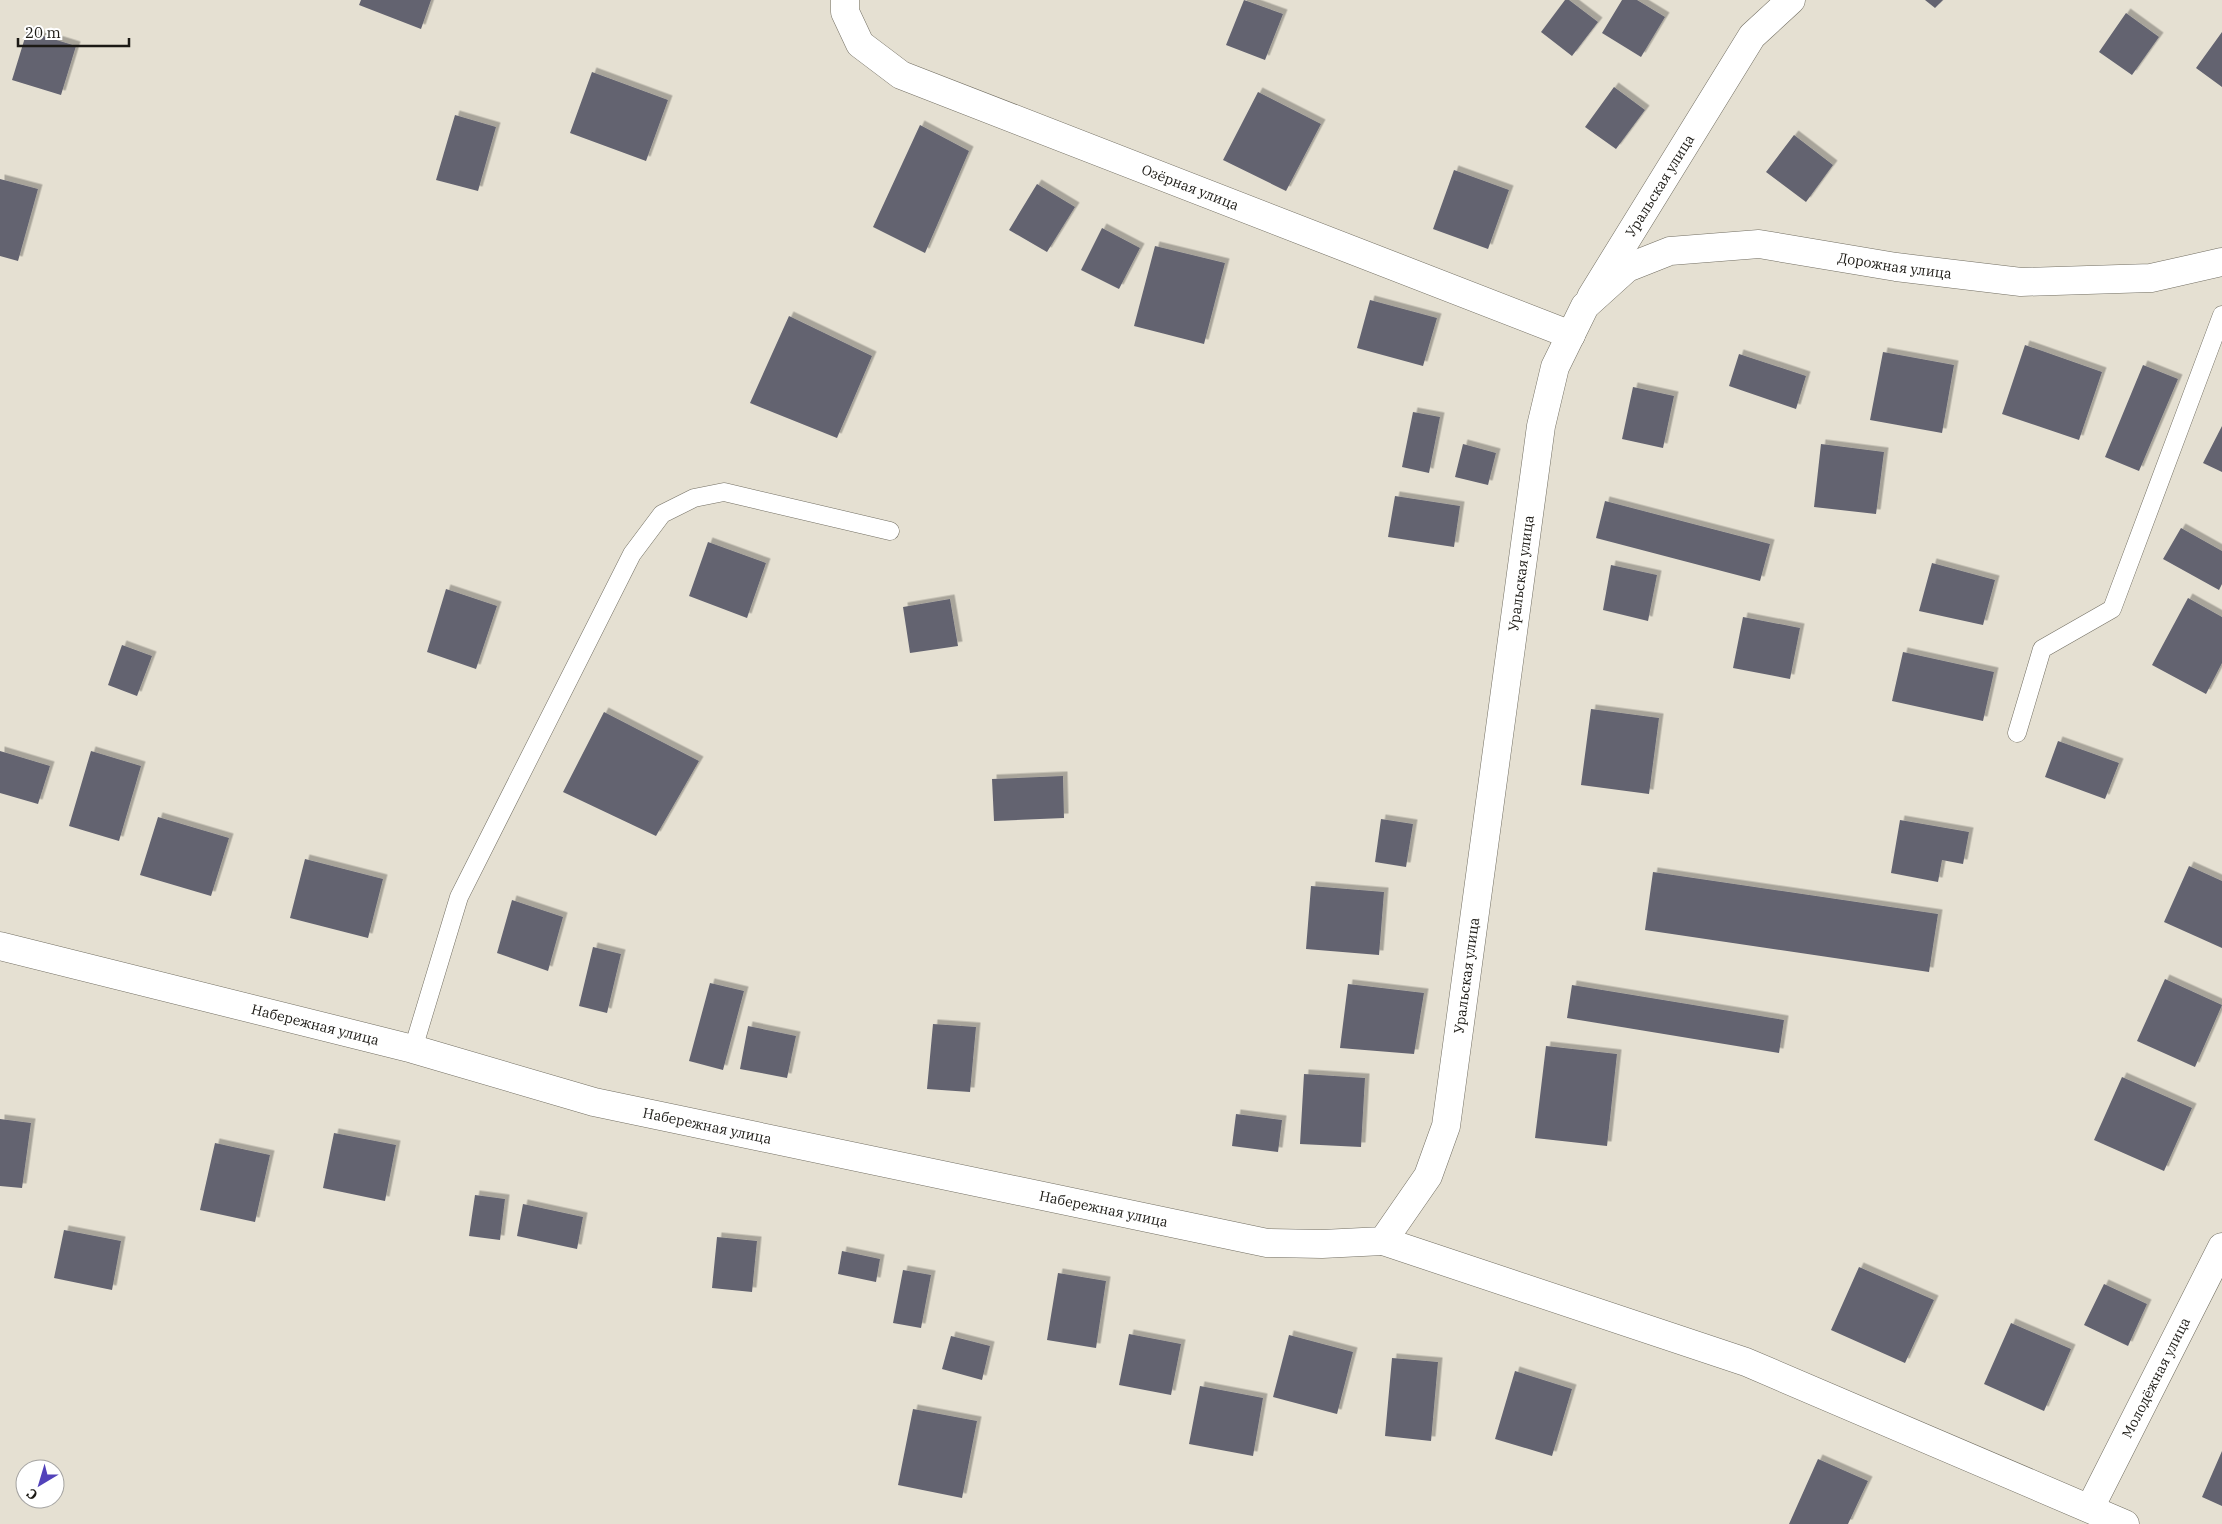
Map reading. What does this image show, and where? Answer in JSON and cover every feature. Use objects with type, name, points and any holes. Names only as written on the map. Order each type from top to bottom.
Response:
[{"type":"street","name":"Озёрная улица","points":[[845,0],[845,12],[860,44],[901,75],[1571,335]]},
{"type":"street","name":"Уральская улица","points":[[1383,1241],[1408,1208],[1428,1176],[1446,1126],[1541,426],[1555,367],[1584,306],[1752,36],[1791,0]]},
{"type":"street","name":"Дорожная улица","points":[[1584,306],[1627,268],[1670,251],[1759,244],[1896,266],[2021,282],[2151,278],[2222,262]]},
{"type":"street","name":"Набережная улица","points":[[0,946],[413,1049],[594,1102],[1267,1243],[1322,1244],[1383,1241]]},
{"type":"street","points":[[1383,1241],[1746,1362],[2125,1524]]},
{"type":"street","name":"Молодёжная улица","points":[[2090,1508],[2222,1247]]},
{"type":"lane","points":[[2017,733],[2042,649],[2112,609],[2222,314]]},
{"type":"lane","points":[[413,1049],[459,897],[632,554],[662,514],[694,498],[724,492],[890,531]]},
{"type":"building","points":[[361,0],[431,0],[421,29],[359,5]]},
{"type":"building","points":[[1244,0],[1283,14],[1265,60],[1226,45]]},
{"type":"building","points":[[1565,0],[1569,0],[1598,22],[1572,56],[1541,32]]},
{"type":"building","points":[[1622,0],[1637,0],[1665,17],[1641,57],[1602,33]]},
{"type":"building","points":[[1925,0],[1943,0],[1935,8]]},
{"type":"building","points":[[2126,13],[2159,37],[2132,75],[2099,52]]},
{"type":"building","points":[[27,31],[76,46],[61,95],[12,80]]},
{"type":"building","points":[[2222,32],[2222,87],[2196,68]]},
{"type":"building","points":[[592,72],[668,100],[646,161],[570,133]]},
{"type":"building","points":[[1614,87],[1645,110],[1616,149],[1585,127]]},
{"type":"building","points":[[1258,92],[1321,124],[1286,191],[1223,160]]},
{"type":"building","points":[[455,115],[496,127],[478,191],[436,180]]},
{"type":"building","points":[[920,125],[969,151],[925,253],[873,227]]},
{"type":"building","points":[[1794,135],[1833,165],[1806,202],[1766,172]]},
{"type":"building","points":[[1454,170],[1509,190],[1488,249],[1433,229]]},
{"type":"building","points":[[0,179],[38,189],[18,261],[0,256]]},
{"type":"building","points":[[1037,184],[1075,207],[1047,252],[1009,230]]},
{"type":"building","points":[[1102,228],[1140,248],[1119,289],[1081,270]]},
{"type":"building","points":[[1155,246],[1225,263],[1204,344],[1134,326]]},
{"type":"building","points":[[1370,300],[1437,318],[1423,366],[1357,348]]},
{"type":"building","points":[[789,316],[872,356],[837,438],[750,403]]},
{"type":"building","points":[[2025,345],[2102,372],[2079,440],[2002,414]]},
{"type":"building","points":[[1883,352],[1954,365],[1942,433],[1870,420]]},
{"type":"building","points":[[1739,354],[1806,376],[1796,409],[1729,386]]},
{"type":"building","points":[[2143,365],[2178,379],[2139,471],[2105,457]]},
{"type":"building","points":[[1633,387],[1674,396],[1663,448],[1622,439]]},
{"type":"building","points":[[1413,412],[1440,417],[1429,473],[1402,467]]},
{"type":"building","points":[[2222,426],[2222,472],[2203,463]]},
{"type":"building","points":[[1463,444],[1496,453],[1488,485],[1455,477]]},
{"type":"building","points":[[1821,444],[1884,452],[1876,514],[1814,507]]},
{"type":"building","points":[[1395,496],[1460,506],[1454,547],[1388,537]]},
{"type":"building","points":[[1605,501],[1770,544],[1760,581],[1596,538]]},
{"type":"building","points":[[2181,528],[2222,551],[2222,584],[2219,590],[2163,559]]},
{"type":"building","points":[[708,542],[766,563],[747,618],[689,596]]},
{"type":"building","points":[[1932,563],[1995,580],[1983,625],[1919,611]]},
{"type":"building","points":[[1611,565],[1657,575],[1648,621],[1603,610]]},
{"type":"building","points":[[446,589],[497,606],[476,669],[427,652]]},
{"type":"building","points":[[2188,598],[2222,617],[2222,663],[2206,694],[2152,665]]},
{"type":"building","points":[[950,599],[958,646],[910,653],[903,607]]},
{"type":"building","points":[[1743,617],[1800,628],[1790,679],[1733,668]]},
{"type":"building","points":[[122,645],[152,656],[137,696],[108,685]]},
{"type":"building","points":[[1903,652],[1994,672],[1983,721],[1892,701]]},
{"type":"building","points":[[1591,709],[1659,718],[1649,794],[1581,785]]},
{"type":"building","points":[[604,712],[699,761],[656,836],[563,792]]},
{"type":"building","points":[[2058,741],[2119,763],[2105,799],[2045,777]]},
{"type":"building","points":[[0,751],[50,766],[38,804],[0,793]]},
{"type":"building","points":[[91,751],[141,766],[119,841],[69,826]]},
{"type":"building","points":[[1063,776],[1064,818],[994,821],[992,779]]},
{"type":"building","points":[[158,817],[229,838],[211,896],[140,875]]},
{"type":"building","points":[[1381,819],[1413,824],[1406,867],[1375,862]]},
{"type":"building","points":[[1900,820],[1969,832],[1963,864],[1942,860],[1938,882],[1891,873]]},
{"type":"building","points":[[305,859],[383,879],[368,938],[290,918]]},
{"type":"building","points":[[2189,866],[2222,881],[2222,948],[2164,922]]},
{"type":"building","points":[[1653,872],[1938,914],[1929,972],[1645,930]]},
{"type":"building","points":[[1311,886],[1384,892],[1379,955],[1306,949]]},
{"type":"building","points":[[512,900],[563,917],[548,971],[497,953]]},
{"type":"building","points":[[593,947],[621,954],[607,1013],[579,1006]]},
{"type":"building","points":[[2165,979],[2222,1005],[2195,1067],[2137,1041]]},
{"type":"building","points":[[710,983],[744,991],[723,1070],[689,1061]]},
{"type":"building","points":[[1348,984],[1424,993],[1414,1054],[1340,1048]]},
{"type":"building","points":[[1572,985],[1784,1020],[1779,1053],[1567,1018]]},
{"type":"building","points":[[933,1024],[976,1027],[970,1092],[927,1089]]},
{"type":"building","points":[[748,1026],[796,1036],[787,1078],[740,1069]]},
{"type":"building","points":[[1546,1046],[1617,1054],[1607,1146],[1535,1138]]},
{"type":"building","points":[[1304,1074],[1365,1078],[1361,1147],[1300,1144]]},
{"type":"building","points":[[2122,1077],[2192,1108],[2164,1171],[2094,1140]]},
{"type":"building","points":[[1236,1114],[1282,1120],[1278,1152],[1232,1146]]},
{"type":"building","points":[[0,1119],[31,1123],[22,1188],[0,1186]]},
{"type":"building","points":[[334,1133],[396,1145],[385,1201],[323,1188]]},
{"type":"building","points":[[215,1143],[270,1155],[255,1222],[200,1210]]},
{"type":"building","points":[[475,1195],[505,1199],[500,1240],[469,1236]]},
{"type":"building","points":[[523,1204],[583,1217],[577,1249],[517,1236]]},
{"type":"building","points":[[64,1230],[121,1241],[112,1290],[54,1278]]},
{"type":"building","points":[[717,1237],[757,1241],[752,1292],[712,1288]]},
{"type":"building","points":[[842,1251],[880,1259],[876,1282],[838,1274]]},
{"type":"building","points":[[1859,1267],[1934,1300],[1905,1363],[1831,1330]]},
{"type":"building","points":[[903,1270],[931,1275],[921,1328],[893,1323]]},
{"type":"building","points":[[1058,1273],[1106,1281],[1096,1348],[1047,1340]]},
{"type":"building","points":[[2104,1284],[2147,1304],[2128,1346],[2084,1325]]},
{"type":"building","points":[[2011,1323],[2071,1349],[2044,1411],[1984,1384]]},
{"type":"building","points":[[1129,1334],[1181,1344],[1171,1395],[1119,1385]]},
{"type":"building","points":[[1289,1335],[1353,1352],[1337,1414],[1273,1397]]},
{"type":"building","points":[[951,1336],[990,1346],[982,1380],[942,1369]]},
{"type":"building","points":[[1392,1358],[1438,1362],[1431,1441],[1385,1436]]},
{"type":"building","points":[[1515,1371],[1572,1389],[1552,1456],[1495,1439]]},
{"type":"building","points":[[1200,1386],[1263,1398],[1253,1456],[1189,1444]]},
{"type":"building","points":[[913,1409],[977,1421],[962,1498],[898,1485]]},
{"type":"building","points":[[2222,1451],[2222,1506],[2202,1497]]},
{"type":"building","points":[[1818,1459],[1868,1481],[1848,1524],[1789,1524]]}]
